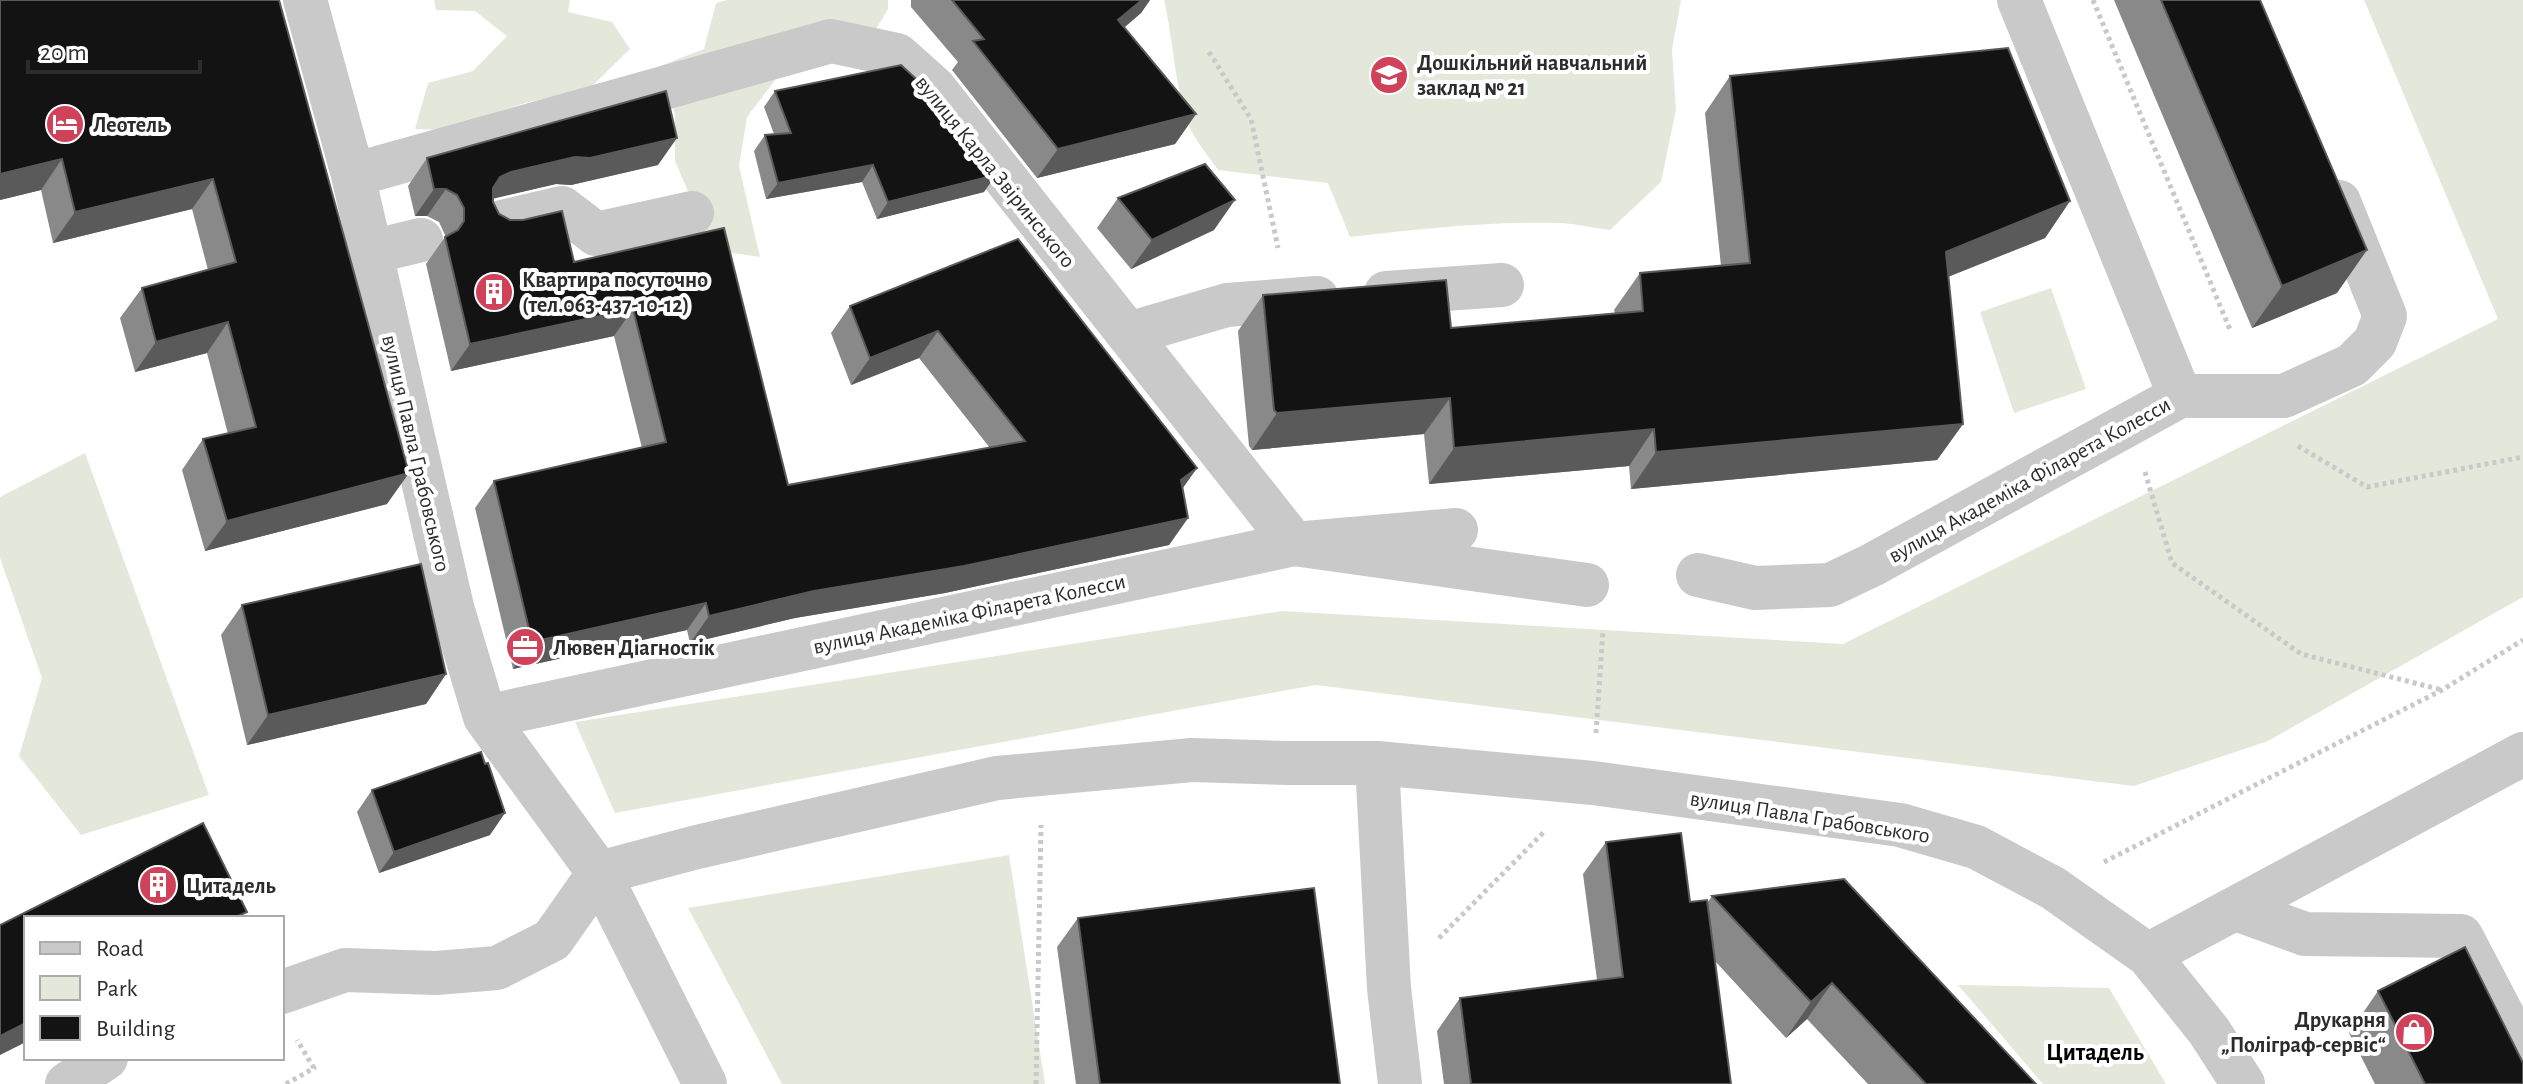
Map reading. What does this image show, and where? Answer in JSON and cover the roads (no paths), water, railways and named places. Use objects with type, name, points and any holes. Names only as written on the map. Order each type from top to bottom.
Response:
[{"type":"street","name":"вулиця Павла Грабовського","points":[[305,0],[353,175],[452,607],[485,717],[599,873],[705,1084]]},
{"type":"street","name":"вулиця Академіка Філарета Колесси","points":[[1698,575],[1755,588],[1830,585],[2180,396],[2019,0]]},
{"type":"street","name":"вулиця Карла Звіринського","points":[[353,175],[831,41],[897,55],[934,88],[1294,544]]},
{"type":"street","points":[[2180,396],[2284,396],[2352,365],[2375,342],[2385,316],[2326,172]]},
{"type":"street","points":[[498,223],[562,208],[596,234],[692,213]]},
{"type":"street","points":[[371,252],[421,240]]},
{"type":"street","points":[[1128,334],[1227,305],[1502,285]]},
{"type":"street","name":"вулиця Академіка Філарета Колесси","points":[[485,717],[1294,544],[1456,530]]},
{"type":"street","points":[[1294,544],[1587,585]]},
{"type":"street","points":[[2148,955],[2523,754]]},
{"type":"street","name":"вулиця Павла Грабовського","points":[[599,873],[697,847],[997,778],[1041,773],[1192,760],[1377,763],[1593,783],[1900,825],[1976,847],[2053,888],[2148,955],[2209,1031],[2243,1084]]},
{"type":"street","points":[[1377,763],[1389,988],[1400,1084]]},
{"type":"street","points":[[287,1012],[345,970],[436,973],[497,968],[552,940],[599,873]]},
{"type":"street","points":[[2236,909],[2305,934],[2461,936],[2523,1054]]},
{"type":"street","points":[[67,1084],[103,1060]]},
{"type":"place","name":"Дошкільний навчальний заклад № 21","points":[[1389,75]]},
{"type":"place","name":"Леотель","points":[[65,124]]},
{"type":"place","name":"Квартира посуточно (тел.063-437-10-12)","points":[[494,292]]},
{"type":"place","name":"Лювен Діагностік","points":[[525,647]]},
{"type":"place","name":"Цитадель","points":[[158,885]]},
{"type":"place","name":"Друкарня „Поліграф-сервіс“","points":[[2414,1032]]},
{"type":"district","name":"Цитадель","points":[[2095,1052]]}]
